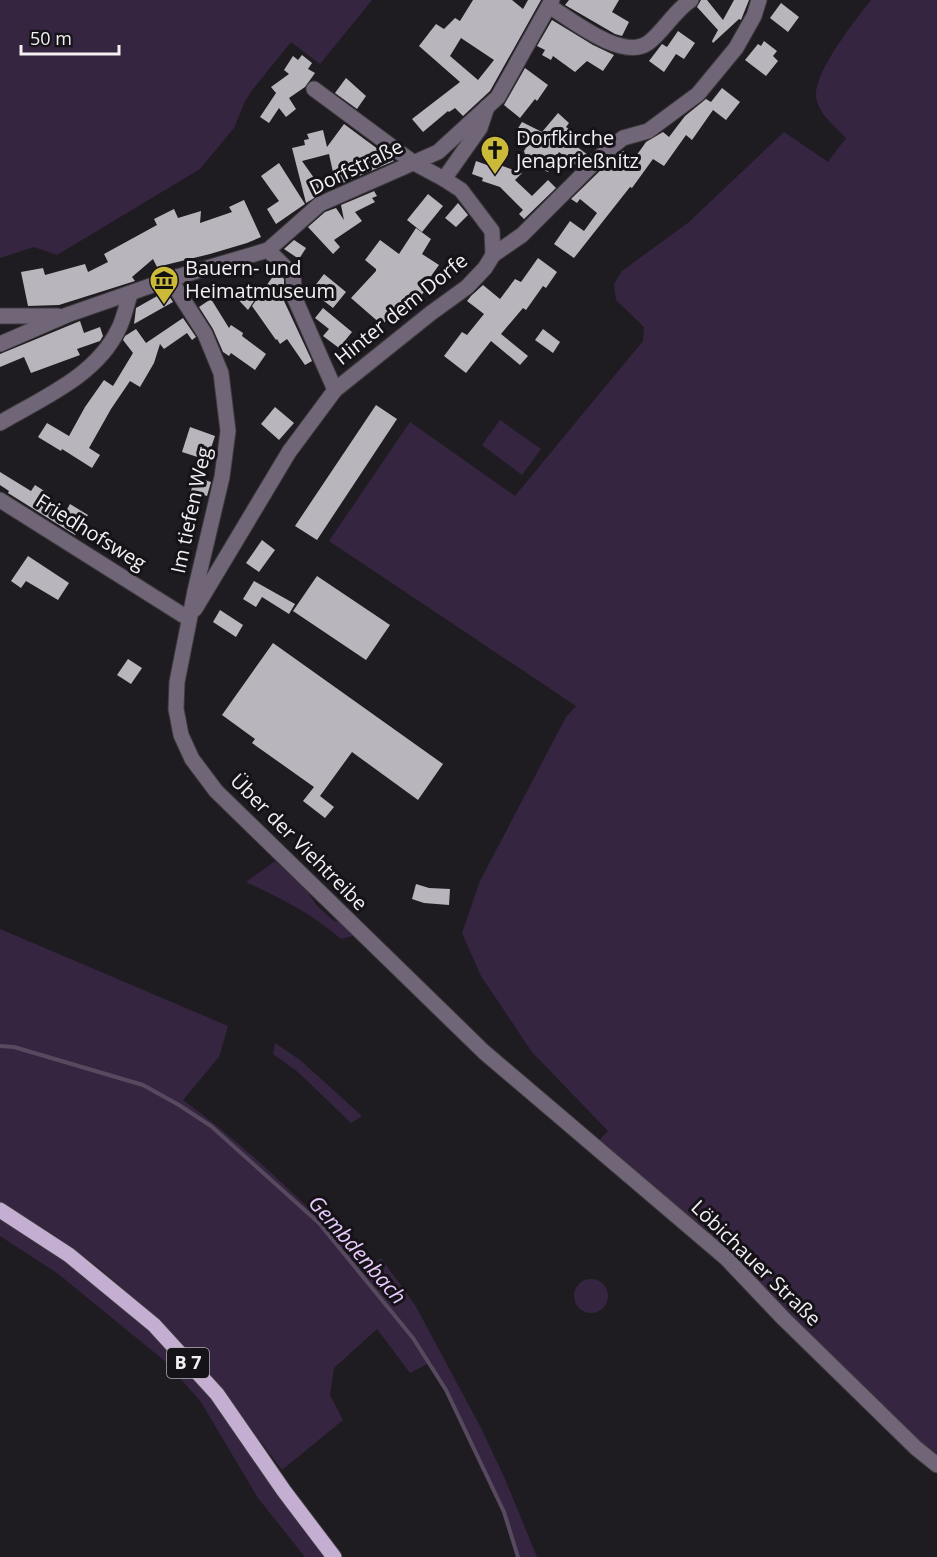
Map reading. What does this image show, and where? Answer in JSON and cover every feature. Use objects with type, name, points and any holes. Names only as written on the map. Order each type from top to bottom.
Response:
[{"type":"main road","name":"B 7","points":[[0,1210],[69,1255],[154,1325],[217,1394],[284,1491],[334,1557]]},
{"type":"street","points":[[551,3],[610,43],[624,48],[647,44],[691,0]]},
{"type":"street","name":"Hinter dem Dorfe","points":[[189,619],[289,452],[334,390],[467,287],[485,268],[493,255],[522,235],[602,155],[623,138],[648,130],[698,94],[736,48],[754,16],[759,0]]},
{"type":"street","name":"Dorfstraße","points":[[67,315],[130,295],[170,279],[268,250],[320,204],[438,152],[498,97],[551,3]]},
{"type":"street","points":[[314,89],[414,163],[444,178],[461,190],[492,231],[493,255]]},
{"type":"street","points":[[444,178],[480,128],[487,107]]},
{"type":"street","points":[[268,250],[293,275],[296,299],[334,390]]},
{"type":"street","name":"Im tiefen Weg","points":[[170,279],[205,334],[221,372],[228,430],[222,477],[189,619]]},
{"type":"street","points":[[0,423],[65,385],[98,360],[119,330],[130,295]]},
{"type":"street","points":[[0,316],[67,315]]},
{"type":"street","points":[[0,344],[67,315]]},
{"type":"street","name":"Friedhofsweg","points":[[0,500],[189,619]]},
{"type":"street","name":"Über der Viehtreibe","points":[[189,619],[177,682],[176,709],[181,735],[192,759],[216,791],[484,1052]]},
{"type":"street","name":"Löbichauer Straße","points":[[484,1052],[726,1258],[783,1318],[916,1448],[937,1465]]},
{"type":"shaded area","points":[[0,0],[372,0],[320,64],[291,42],[245,101],[234,128],[200,169],[57,255],[34,247],[0,258]]},
{"type":"shaded area","points":[[871,0],[937,0],[937,1465],[783,1318],[594,1146],[608,1131],[532,1052],[481,976],[462,933],[480,881],[566,717],[576,706],[329,541],[410,422],[515,496],[643,341],[644,327],[616,300],[614,284],[622,271],[689,222],[784,132],[828,162],[846,138],[820,109],[816,97],[817,87],[828,61]]},
{"type":"shaded area","points":[[500,420],[541,449],[522,475],[482,445]]},
{"type":"shaded area","points":[[275,861],[305,888],[317,906],[334,921],[345,923],[356,935],[341,939],[307,914],[246,882]]},
{"type":"shaded area","points":[[0,929],[228,1026],[219,1057],[183,1100],[279,1180],[366,1270],[381,1258],[415,1305],[481,1428],[537,1557],[518,1557],[504,1512],[431,1362],[410,1373],[377,1329],[334,1368],[330,1395],[343,1420],[282,1470],[222,1392],[157,1320],[84,1256],[0,1204]]},
{"type":"shaded area","points":[[275,1043],[300,1060],[362,1116],[351,1123],[298,1072],[273,1054]]},
{"type":"shaded area","points":[[0,1218],[59,1255],[87,1276],[166,1346],[190,1371],[227,1417],[329,1557],[305,1557],[258,1498],[201,1402],[166,1362],[57,1273],[0,1236]]},
{"type":"shaded area","points":[[591,1279],[603,1284],[608,1296],[603,1308],[591,1313],[579,1308],[574,1296],[579,1284]]},
{"type":"building","points":[[473,0],[512,0],[523,9],[528,0],[541,0],[490,91],[463,116],[455,108],[423,132],[412,119],[460,82],[419,46],[436,24],[444,29],[455,18],[460,21]],"holes":[[[461,38],[494,60],[478,80],[450,56]]]},
{"type":"building","points":[[569,0],[619,0],[612,12],[629,22],[622,36],[565,5]]},
{"type":"building","points":[[701,0],[707,0],[723,20],[734,0],[749,0],[741,20],[739,19],[713,43],[718,30],[697,7]]},
{"type":"building","points":[[781,3],[799,17],[788,32],[770,18]]},
{"type":"building","points":[[552,20],[614,55],[603,71],[587,61],[575,72],[553,56],[551,60],[542,55],[545,50],[537,46]]},
{"type":"building","points":[[678,31],[695,43],[684,59],[676,54],[664,72],[649,61],[662,44],[667,47]]},
{"type":"building","points":[[764,41],[777,51],[773,56],[778,61],[766,76],[745,60],[758,44],[761,46]]},
{"type":"building","points":[[302,55],[312,63],[308,69],[315,73],[305,87],[289,98],[296,109],[286,117],[279,108],[269,123],[260,117],[276,93],[271,87],[289,74],[284,70],[293,56],[298,60]]},
{"type":"building","points":[[525,68],[548,85],[537,101],[535,99],[520,118],[504,105]]},
{"type":"building","points":[[346,78],[366,96],[357,109],[335,93]]},
{"type":"building","points":[[722,88],[740,102],[726,120],[713,110],[692,140],[686,135],[664,166],[653,159],[574,258],[554,244],[570,221],[584,231],[597,213],[580,199],[577,203],[571,199],[609,162],[623,151],[634,159],[646,142],[663,132],[669,137],[685,116],[706,99],[711,102]]},
{"type":"building","points":[[558,113],[569,123],[566,127],[574,133],[568,140],[588,155],[577,166],[559,152],[548,172],[527,161],[524,151],[530,141],[515,133],[522,122],[542,132]]},
{"type":"building","points":[[344,124],[394,161],[336,186],[329,154],[302,161],[324,192],[306,203],[292,148],[305,145],[304,140],[309,139],[307,134],[323,130],[327,147]]},
{"type":"building","points":[[476,161],[487,165],[489,161],[522,173],[515,180],[532,196],[548,180],[556,188],[524,219],[519,214],[523,210],[500,187],[482,181],[483,178],[472,174]]},
{"type":"building","points":[[279,163],[305,204],[276,224],[267,209],[279,201],[261,176]]},
{"type":"building","points":[[374,191],[377,196],[372,198],[375,202],[355,212],[362,221],[334,240],[340,247],[333,254],[308,227],[325,212],[336,208],[344,220],[341,205]]},
{"type":"building","points":[[428,194],[443,206],[422,232],[407,220]]},
{"type":"building","points":[[244,200],[261,237],[210,254],[157,267],[153,259],[132,277],[135,281],[59,305],[28,306],[21,272],[43,268],[45,275],[85,264],[88,272],[108,262],[104,254],[157,225],[154,219],[174,209],[178,218],[201,211],[200,223],[232,212],[229,207]]},
{"type":"building","points":[[458,203],[468,215],[456,227],[445,218]]},
{"type":"building","points":[[416,228],[431,239],[422,254],[439,265],[421,290],[424,292],[414,304],[412,302],[396,319],[391,315],[382,325],[351,298],[376,271],[365,260],[380,240],[399,254]]},
{"type":"building","points":[[294,240],[306,248],[299,259],[284,249]]},
{"type":"building","points":[[538,258],[557,272],[546,288],[543,286],[526,310],[523,308],[501,334],[528,356],[520,365],[491,341],[466,373],[444,356],[462,332],[467,335],[484,314],[467,301],[471,296],[483,285],[500,299],[515,279],[521,282]]},
{"type":"building","points":[[276,272],[284,279],[281,291],[278,288],[312,361],[305,365],[287,339],[280,344],[276,340],[252,306]]},
{"type":"building","points":[[324,274],[346,292],[333,308],[311,291]]},
{"type":"building","points":[[243,286],[254,301],[248,310],[233,294]]},
{"type":"building","points":[[166,291],[173,302],[134,324],[136,308]]},
{"type":"building","points":[[211,299],[229,328],[231,325],[243,333],[242,336],[266,354],[255,370],[231,353],[229,356],[223,352],[213,329],[199,307]]},
{"type":"building","points":[[323,308],[352,332],[339,348],[323,336],[329,329],[315,318]]},
{"type":"building","points":[[183,318],[196,337],[192,340],[187,333],[164,349],[160,344],[154,363],[140,387],[130,381],[89,448],[100,455],[92,468],[38,437],[47,423],[69,436],[85,407],[104,380],[113,386],[133,353],[123,340],[125,336],[136,329],[146,343]]},
{"type":"building","points":[[80,321],[84,333],[100,327],[103,336],[100,341],[77,349],[80,355],[31,373],[24,357],[0,367],[0,354]]},
{"type":"building","points":[[543,329],[560,342],[553,353],[535,340]]},
{"type":"building","points":[[376,405],[397,419],[317,540],[295,526]]},
{"type":"building","points":[[275,407],[294,423],[279,440],[261,424]]},
{"type":"building","points":[[190,427],[215,436],[207,460],[182,452]]},
{"type":"building","points":[[0,472],[31,491],[35,485],[49,494],[45,501],[65,513],[70,504],[88,515],[75,535],[8,493],[9,491],[0,485]]},
{"type":"building","points":[[195,477],[211,482],[207,496],[191,491]]},
{"type":"building","points":[[262,540],[275,550],[259,572],[246,563]]},
{"type":"building","points":[[28,556],[69,583],[58,600],[26,581],[21,588],[11,581]]},
{"type":"building","points":[[317,576],[390,625],[366,660],[293,611]]},
{"type":"building","points":[[254,581],[295,604],[289,614],[262,597],[256,607],[243,599]]},
{"type":"building","points":[[220,610],[243,625],[236,637],[213,622]]},
{"type":"building","points":[[273,643],[443,764],[418,800],[352,752],[320,796],[334,807],[325,818],[303,801],[314,787],[252,743],[255,739],[222,715]]},
{"type":"building","points":[[128,659],[142,668],[131,684],[117,675]]},
{"type":"building","points":[[416,884],[429,888],[450,889],[449,905],[424,903],[412,899]]},
{"type":"waterway","name":"Gembdenbach","points":[[0,1046],[14,1047],[143,1085],[211,1126],[319,1223],[413,1338],[446,1390],[504,1512],[518,1557]]},
{"type":"place","name":"Dorfkirche Jenaprießnitz","points":[[495,176]]},
{"type":"place","name":"Bauern- und Heimatmuseum","points":[[164,306]]}]
